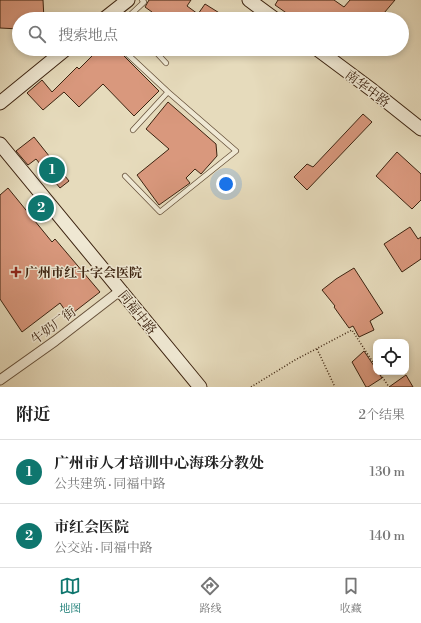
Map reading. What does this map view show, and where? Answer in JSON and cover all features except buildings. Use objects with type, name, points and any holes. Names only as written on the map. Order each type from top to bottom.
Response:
[{"type":"main road","points":[[113,12],[128,0]]},
{"type":"main road","points":[[249,0],[265,12]]},
{"type":"main road","points":[[0,102],[57,56]]},
{"type":"main road","name":"南华中路","points":[[326,56],[421,129]]},
{"type":"main road","name":"同福中路","points":[[0,144],[200,387]]},
{"type":"street","name":"牛奶厂街","points":[[0,380],[55,341],[120,290]]},
{"type":"lane","points":[[133,12],[144,2],[142,0]]},
{"type":"lane","points":[[126,176],[160,212],[236,152],[129,56]]},
{"type":"lane","points":[[160,56],[166,63]]},
{"type":"lane","points":[[133,130],[168,92]]},
{"type":"path","points":[[251,387],[295,360],[352,330],[373,362]]},
{"type":"path","points":[[317,349],[335,387]]},
{"type":"path","points":[[381,375],[389,387]]},
{"type":"place","name":"广州市人才培训中心海珠分教处","points":[[52,170]]},
{"type":"place","name":"市红会医院","points":[[41,208]]},
{"type":"place","name":"广州市红十字会医院","points":[[16,272]]}]
